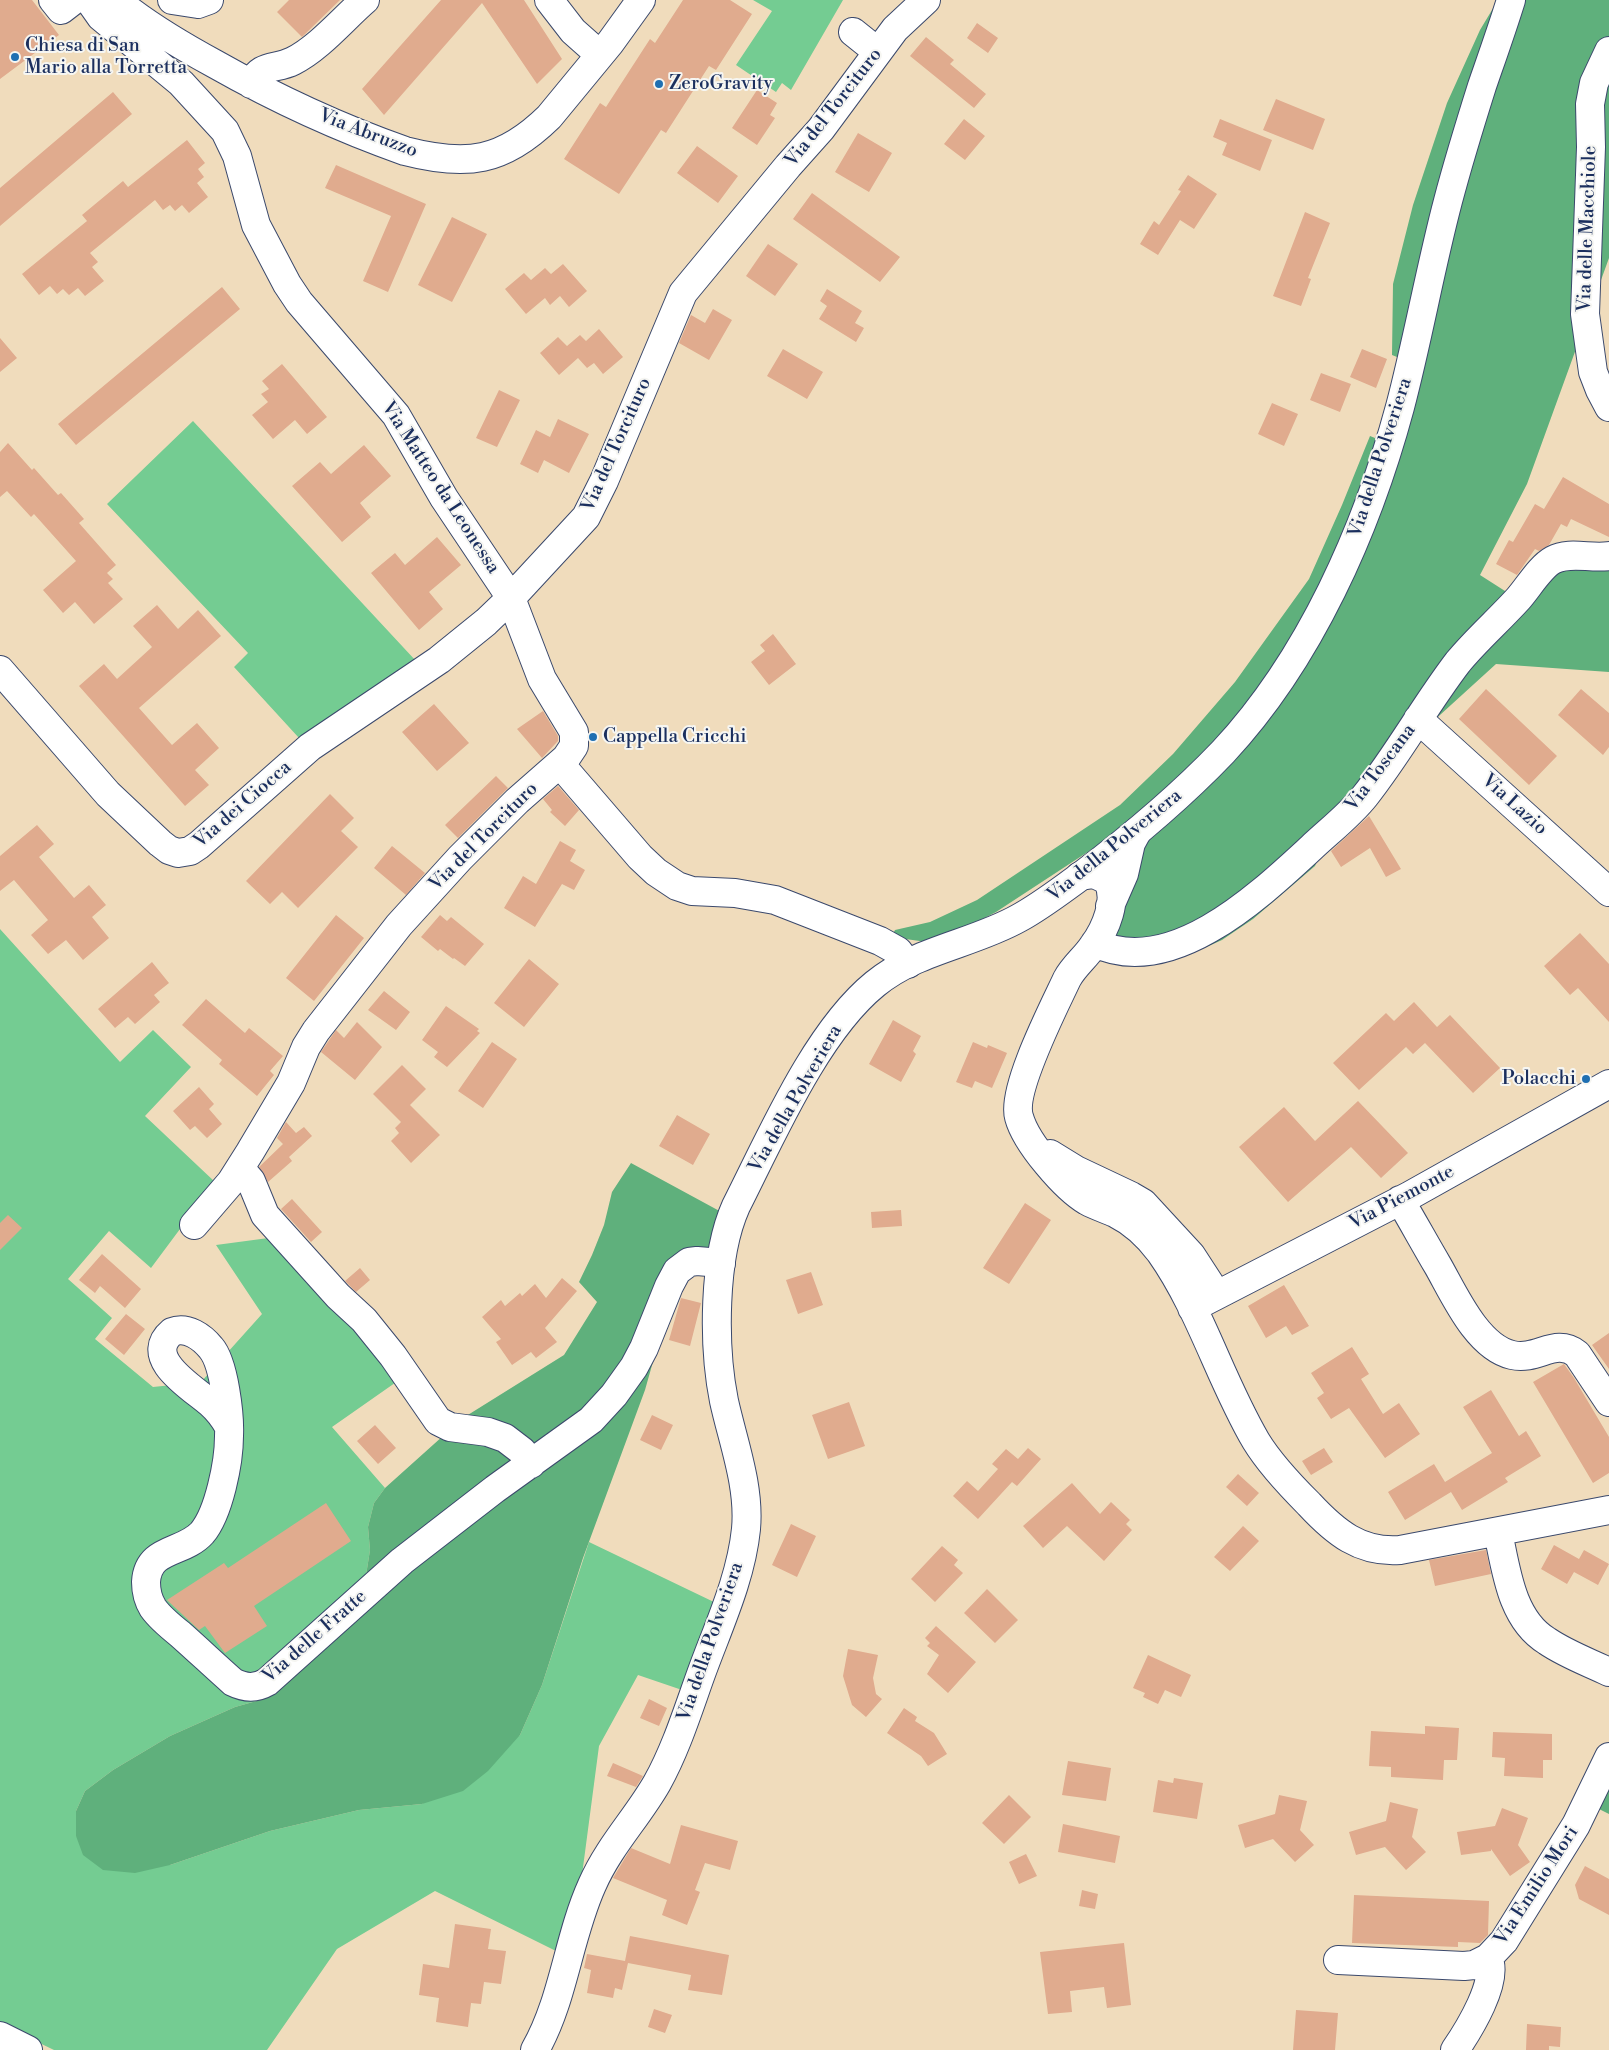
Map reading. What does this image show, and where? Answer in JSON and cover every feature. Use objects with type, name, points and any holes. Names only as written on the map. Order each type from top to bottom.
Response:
[{"type":"street","points":[[53,0],[60,10],[74,0]]},
{"type":"street","name":"Via Matteo da Leonessa","points":[[89,0],[101,17],[181,83],[225,131],[237,156],[256,225],[290,288],[299,302],[396,415],[444,498],[511,598]]},
{"type":"street","points":[[172,0],[198,4],[210,0]]},
{"type":"street","points":[[251,84],[256,75],[263,69],[288,64],[304,54],[365,0]]},
{"type":"street","points":[[549,0],[573,31],[600,55]]},
{"type":"street","name":"Via Abruzzo","points":[[121,2],[166,36],[251,84],[306,110],[405,151],[434,158],[472,159],[502,152],[527,138],[549,118],[641,0]]},
{"type":"street","name":"Via del Torcituro","points":[[194,1225],[240,1168],[291,1083],[310,1040],[383,946],[470,848],[530,788],[571,753],[574,746],[574,732],[542,679],[511,598],[586,517],[604,481],[683,293],[782,173],[821,129],[895,29],[926,0]]},
{"type":"street","name":"Via della Polveriera","points":[[535,2050],[548,2022],[591,1886],[614,1844],[654,1789],[671,1754],[733,1589],[741,1558],[746,1527],[746,1503],[724,1400],[718,1351],[721,1263],[726,1230],[736,1206],[792,1096],[843,1017],[859,999],[886,975],[908,964],[1000,928],[1020,918],[1110,854],[1184,792],[1225,750],[1256,712],[1290,663],[1320,613],[1356,539],[1372,498],[1394,429],[1457,168],[1511,0]]},
{"type":"street","points":[[853,32],[878,52]]},
{"type":"street","name":"Via delle Macchiole","points":[[1609,51],[1594,84],[1590,104],[1591,147],[1584,314],[1594,372],[1609,407]]},
{"type":"street","name":"Via Toscana","points":[[1095,943],[1106,948],[1123,951],[1162,948],[1197,936],[1234,913],[1281,876],[1356,806],[1469,649],[1519,598],[1550,562],[1567,556],[1596,558],[1609,556]]},
{"type":"street","name":"Via dei Ciocca","points":[[0,670],[126,812],[164,847],[174,852],[184,852],[199,846],[310,747],[433,665],[486,622],[511,598]]},
{"type":"street","name":"Via Lazio","points":[[1418,719],[1609,892]]},
{"type":"street","points":[[560,764],[640,857],[656,872],[678,886],[692,891],[735,892],[775,900],[880,941],[898,951],[908,964]]},
{"type":"street","points":[[1137,832],[1131,843],[1105,924],[1095,943],[1069,975],[1028,1069],[1018,1106],[1018,1115],[1022,1126],[1054,1172],[1076,1193],[1123,1218],[1147,1236],[1161,1255],[1192,1308],[1257,1442],[1291,1485],[1343,1536],[1365,1547],[1390,1551],[1609,1510]]},
{"type":"street","points":[[1110,854],[1118,855],[1123,870],[1114,894]]},
{"type":"street","points":[[1080,876],[1094,874],[1103,877],[1114,894]]},
{"type":"street","name":"Via Piemonte","points":[[1192,1308],[1400,1200],[1609,1084]]},
{"type":"street","points":[[1022,1126],[1034,1141],[1051,1155],[1143,1203],[1191,1255],[1217,1295]]},
{"type":"street","points":[[240,1168],[251,1181],[266,1215],[344,1302],[364,1320],[393,1356],[438,1421],[450,1426],[488,1432],[505,1438],[522,1451],[531,1464]]},
{"type":"street","points":[[1400,1200],[1466,1314],[1488,1341],[1505,1352],[1520,1356],[1536,1354],[1556,1347],[1571,1350],[1577,1354],[1609,1402]]},
{"type":"street","name":"Via delle Fratte","points":[[229,1427],[229,1443],[220,1493],[210,1521],[194,1540],[155,1559],[150,1565],[146,1583],[148,1597],[158,1615],[233,1682],[247,1687],[254,1687],[267,1682],[402,1561],[495,1489],[585,1425],[614,1396],[644,1348],[677,1271],[689,1262],[721,1263]]},
{"type":"street","points":[[1498,1532],[1513,1596],[1519,1609],[1534,1631],[1555,1646],[1609,1672]]},
{"type":"street","name":"Via Emilio Mori","points":[[1338,1960],[1464,1966],[1474,1965],[1488,1958],[1504,1941],[1572,1832],[1609,1757]]},
{"type":"street","points":[[1455,2050],[1470,2028],[1482,2002],[1491,1970],[1488,1958]]},
{"type":"street","points":[[0,2036],[28,2050]]},
{"type":"green space","points":[[753,0],[843,0],[791,90],[782,83],[776,92],[736,65],[772,11]]},
{"type":"green space","points":[[1498,0],[1609,0],[1609,258],[1527,484],[1480,575],[1530,607],[1560,565],[1609,571],[1609,672],[1496,664],[1340,806],[1315,866],[1253,919],[1222,940],[1193,953],[1161,963],[1143,964],[1110,956],[1132,823],[996,912],[963,929],[927,942],[891,937],[895,930],[930,922],[977,900],[1120,805],[1173,754],[1235,682],[1309,579],[1370,436],[1380,440],[1402,359],[1392,355],[1393,284],[1413,205],[1447,103],[1480,30]]},
{"type":"green space","points":[[193,421],[416,661],[299,738],[234,667],[248,653],[107,504]]},
{"type":"green space","points":[[0,929],[120,1062],[153,1030],[191,1067],[145,1116],[215,1182],[151,1268],[109,1231],[68,1279],[112,1318],[95,1339],[153,1387],[201,1382],[262,1314],[216,1245],[276,1237],[402,1378],[332,1427],[385,1488],[374,1503],[368,1527],[370,1550],[364,1588],[335,1636],[284,1685],[260,1700],[235,1707],[170,1736],[113,1770],[85,1791],[76,1811],[76,1836],[170,1865],[270,1831],[359,1810],[422,1804],[520,1735],[542,1685],[589,1542],[716,1603],[685,1691],[638,1675],[599,1746],[582,1875],[558,1952],[435,1891],[337,1949],[267,2050],[54,2050],[0,2024]]},
{"type":"green space","points":[[631,1163],[725,1214],[715,1253],[682,1259],[645,1390],[583,1558],[542,1685],[520,1735],[488,1771],[463,1791],[422,1804],[359,1810],[270,1831],[170,1865],[135,1873],[103,1870],[83,1855],[76,1836],[76,1811],[85,1791],[113,1770],[170,1736],[235,1707],[260,1700],[284,1685],[335,1636],[364,1588],[370,1550],[368,1527],[374,1503],[385,1488],[463,1418],[564,1355],[597,1302],[579,1282],[604,1225],[612,1192]]},
{"type":"green space","points":[[1609,1785],[1609,1814],[1597,1808]]},
{"type":"building","name":"Chiesa di San Mario alla Torretta","points":[[0,0],[32,0],[59,35],[0,79]]},
{"type":"building","points":[[289,0],[340,0],[302,37],[277,12]]},
{"type":"building","points":[[441,0],[524,0],[562,59],[537,84],[482,3],[384,115],[362,89]]},
{"type":"building","points":[[683,0],[730,0],[752,14],[716,70],[709,66],[666,133],[661,130],[619,194],[564,159],[600,103],[606,107],[650,39],[655,43]]},
{"type":"building","points":[[977,23],[998,38],[988,53],[967,38]]},
{"type":"building","points":[[926,37],[954,60],[950,64],[986,94],[974,108],[910,56]]},
{"type":"building","points":[[757,90],[777,103],[770,115],[775,118],[757,145],[732,128]]},
{"type":"building","points":[[113,92],[132,114],[0,226],[0,188]]},
{"type":"building","points":[[1276,99],[1325,119],[1313,150],[1263,130]]},
{"type":"building","points":[[964,119],[985,136],[965,160],[944,144]]},
{"type":"building","points":[[1220,119],[1272,140],[1260,171],[1222,155],[1227,143],[1213,137]]},
{"type":"building","points":[[858,133],[892,153],[869,192],[835,172]]},
{"type":"building","points":[[187,140],[205,163],[198,169],[204,177],[197,183],[208,197],[189,213],[182,205],[175,211],[170,205],[163,210],[155,200],[90,253],[98,262],[92,267],[104,281],[85,296],[78,288],[69,295],[63,289],[57,294],[50,286],[39,295],[22,274],[87,221],[82,215],[123,181],[128,187]]},
{"type":"building","points":[[697,146],[738,176],[718,203],[677,173]]},
{"type":"building","points":[[336,165],[426,204],[388,292],[363,281],[391,216],[325,188]]},
{"type":"building","points":[[1188,175],[1217,194],[1194,229],[1180,220],[1158,255],[1140,244],[1154,221],[1159,225],[1181,191],[1178,190]]},
{"type":"building","points":[[812,193],[900,257],[880,282],[793,219]]},
{"type":"building","points":[[1305,212],[1330,223],[1308,278],[1311,279],[1301,306],[1273,296]]},
{"type":"building","points":[[452,217],[487,234],[452,302],[418,285]]},
{"type":"building","points":[[768,244],[798,264],[775,296],[746,276]]},
{"type":"building","points":[[563,264],[587,291],[569,307],[560,296],[550,305],[545,298],[526,314],[505,289],[524,273],[531,280],[545,268],[551,274]]},
{"type":"building","points":[[222,287],[240,309],[76,445],[58,424]]},
{"type":"building","points":[[827,289],[862,311],[855,323],[864,328],[856,342],[819,319],[827,306],[820,301]]},
{"type":"building","points":[[713,309],[732,320],[709,360],[679,343],[691,315],[705,323]]},
{"type":"building","points":[[599,329],[623,357],[603,374],[594,363],[587,368],[578,358],[559,375],[540,353],[558,337],[567,346],[580,335],[586,341]]},
{"type":"building","points":[[0,338],[17,358],[0,372]]},
{"type":"building","points":[[783,349],[823,372],[807,399],[767,376]]},
{"type":"building","points":[[1362,349],[1387,359],[1376,388],[1350,377]]},
{"type":"building","points":[[282,364],[327,417],[307,434],[295,420],[273,439],[252,415],[268,402],[261,394],[269,389],[262,381]]},
{"type":"building","points":[[1321,373],[1351,384],[1340,412],[1310,400]]},
{"type":"building","points":[[499,390],[520,400],[497,447],[476,438]]},
{"type":"building","points":[[1272,403],[1298,414],[1284,446],[1258,434]]},
{"type":"building","points":[[558,419],[589,434],[569,473],[544,460],[538,473],[520,464],[536,430],[550,437]]},
{"type":"building","points":[[8,443],[58,495],[61,493],[84,519],[79,523],[116,565],[107,573],[113,579],[108,583],[123,599],[94,624],[75,602],[63,613],[43,590],[76,561],[34,514],[31,517],[7,491],[0,497],[0,452]]},
{"type":"building","points":[[364,445],[391,476],[360,503],[371,517],[342,542],[292,486],[320,462],[331,474]]},
{"type":"building","points":[[1563,477],[1609,504],[1609,537],[1571,519],[1567,527],[1561,524],[1549,545],[1539,551],[1535,549],[1517,575],[1496,564],[1509,540],[1513,542],[1535,504],[1544,509]]},
{"type":"building","points":[[437,537],[461,565],[429,592],[443,609],[419,630],[371,573],[395,553],[405,565]]},
{"type":"building","points":[[157,605],[178,629],[198,610],[221,636],[139,708],[172,745],[197,723],[219,748],[195,770],[209,785],[185,806],[79,686],[104,664],[117,679],[152,647],[133,626]]},
{"type":"building","points":[[773,634],[796,664],[769,685],[751,662],[765,651],[760,645]]},
{"type":"building","points":[[1486,689],[1557,756],[1529,785],[1459,719]]},
{"type":"building","points":[[1581,689],[1609,713],[1609,747],[1603,755],[1558,715]]},
{"type":"building","points":[[434,704],[469,743],[437,771],[402,732]]},
{"type":"building","points":[[543,711],[558,736],[558,741],[542,758],[517,729]]},
{"type":"building","points":[[496,776],[508,788],[458,838],[445,825]]},
{"type":"building","points":[[558,786],[579,810],[565,826],[550,812],[552,810],[543,799]]},
{"type":"building","points":[[330,794],[354,818],[341,831],[358,847],[298,908],[282,892],[270,904],[246,881]]},
{"type":"building","points":[[1369,816],[1401,869],[1386,877],[1370,848],[1341,867],[1331,851]]},
{"type":"building","points":[[37,825],[54,844],[39,857],[74,898],[89,885],[106,905],[92,917],[109,938],[83,960],[66,940],[48,954],[31,935],[48,920],[14,880],[0,891],[0,856]]},
{"type":"building","points":[[560,841],[576,850],[570,861],[585,870],[574,890],[562,884],[535,927],[504,908],[523,876],[536,884]]},
{"type":"building","points":[[392,846],[425,873],[406,895],[374,868]]},
{"type":"building","points":[[336,915],[364,938],[314,1001],[286,978]]},
{"type":"building","points":[[440,915],[447,921],[451,917],[484,944],[465,966],[440,949],[438,951],[421,937]]},
{"type":"building","points":[[1580,933],[1609,964],[1609,1022],[1578,988],[1570,995],[1544,966]]},
{"type":"building","points":[[529,959],[559,984],[524,1027],[494,1003]]},
{"type":"building","points":[[152,962],[169,983],[154,995],[160,1002],[135,1024],[128,1017],[115,1028],[98,1009]]},
{"type":"building","points":[[384,991],[410,1012],[396,1030],[368,1010]]},
{"type":"building","points":[[206,999],[245,1033],[249,1028],[283,1056],[270,1071],[274,1075],[257,1096],[219,1064],[222,1060],[182,1025]]},
{"type":"building","points":[[1414,1002],[1437,1027],[1450,1015],[1500,1068],[1473,1093],[1425,1043],[1413,1054],[1406,1047],[1359,1090],[1333,1063],[1386,1013],[1394,1021]]},
{"type":"building","points":[[446,1006],[479,1029],[477,1031],[480,1033],[447,1067],[434,1057],[438,1052],[422,1040]]},
{"type":"building","points":[[893,1020],[921,1036],[913,1051],[916,1054],[901,1082],[869,1064]]},
{"type":"building","points":[[357,1022],[382,1047],[355,1080],[321,1052],[336,1030],[344,1038]]},
{"type":"building","points":[[492,1042],[517,1059],[483,1108],[458,1091]]},
{"type":"building","points":[[973,1042],[987,1048],[988,1045],[1007,1053],[992,1088],[975,1081],[972,1088],[956,1082]]},
{"type":"building","points":[[402,1065],[426,1089],[410,1105],[440,1135],[411,1163],[391,1141],[399,1133],[395,1128],[401,1122],[373,1094]]},
{"type":"building","points":[[199,1087],[214,1104],[209,1109],[222,1124],[207,1138],[195,1126],[190,1130],[173,1111]]},
{"type":"building","points":[[1358,1101],[1408,1153],[1381,1178],[1351,1147],[1288,1202],[1239,1147],[1284,1107],[1315,1141]]},
{"type":"building","points":[[677,1115],[710,1134],[693,1165],[659,1146]]},
{"type":"building","points":[[286,1122],[296,1133],[304,1127],[312,1136],[289,1157],[292,1161],[268,1182],[259,1167],[283,1144],[277,1138]]},
{"type":"building","points":[[292,1199],[322,1232],[311,1242],[281,1209]]},
{"type":"building","points":[[1025,1203],[1051,1220],[1009,1284],[983,1268]]},
{"type":"building","points":[[901,1210],[902,1226],[872,1228],[871,1212]]},
{"type":"building","points":[[8,1215],[22,1228],[0,1250],[0,1223]]},
{"type":"building","points":[[102,1254],[141,1289],[125,1308],[100,1286],[95,1293],[79,1280]]},
{"type":"building","points":[[360,1268],[370,1280],[356,1292],[345,1281]]},
{"type":"building","points":[[811,1272],[823,1305],[798,1314],[786,1280]]},
{"type":"building","points":[[562,1278],[577,1291],[545,1328],[557,1342],[536,1358],[531,1352],[512,1365],[496,1342],[501,1339],[482,1317],[501,1300],[505,1306],[520,1293],[522,1296],[535,1284],[546,1298]]},
{"type":"building","points":[[1284,1285],[1309,1326],[1292,1335],[1286,1326],[1266,1338],[1248,1306]]},
{"type":"building","points":[[681,1298],[701,1303],[690,1346],[669,1340]]},
{"type":"building","points":[[126,1314],[145,1329],[124,1355],[105,1339]]},
{"type":"building","points":[[1609,1333],[1609,1369],[1592,1345]]},
{"type":"building","points":[[1352,1347],[1369,1374],[1361,1379],[1383,1414],[1399,1403],[1420,1434],[1385,1458],[1349,1408],[1331,1419],[1317,1398],[1324,1393],[1311,1373]]},
{"type":"building","points":[[1564,1364],[1609,1437],[1609,1473],[1593,1483],[1533,1382]]},
{"type":"building","points":[[1491,1390],[1519,1436],[1526,1431],[1541,1456],[1505,1478],[1508,1482],[1462,1510],[1451,1492],[1405,1520],[1388,1492],[1434,1464],[1445,1482],[1492,1453],[1463,1407]]},
{"type":"building","points":[[849,1402],[865,1446],[828,1459],[812,1415]]},
{"type":"building","points":[[652,1415],[673,1425],[661,1450],[640,1440]]},
{"type":"building","points":[[375,1425],[396,1448],[378,1464],[357,1441]]},
{"type":"building","points":[[1028,1448],[1041,1459],[1017,1486],[1012,1482],[978,1519],[953,1496],[967,1481],[978,1491],[998,1469],[992,1464],[1006,1449],[1018,1459]]},
{"type":"building","points":[[1324,1448],[1333,1462],[1311,1475],[1302,1461]]},
{"type":"building","points":[[1238,1474],[1259,1493],[1247,1506],[1226,1487]]},
{"type":"building","points":[[1072,1483],[1100,1514],[1111,1502],[1130,1520],[1126,1524],[1132,1530],[1104,1561],[1067,1526],[1043,1548],[1023,1526]]},
{"type":"building","points":[[326,1503],[351,1541],[254,1606],[267,1626],[225,1653],[205,1626],[199,1630],[167,1600],[224,1563],[228,1568]]},
{"type":"building","points":[[791,1524],[816,1536],[797,1577],[772,1565]]},
{"type":"building","points":[[1243,1526],[1259,1541],[1230,1571],[1214,1557]]},
{"type":"building","points":[[1554,1545],[1579,1559],[1584,1550],[1609,1564],[1598,1585],[1574,1572],[1567,1584],[1541,1569]]},
{"type":"building","points":[[942,1546],[958,1560],[954,1565],[963,1573],[935,1602],[911,1579]]},
{"type":"building","points":[[1486,1550],[1491,1574],[1435,1586],[1429,1560]]},
{"type":"building","points":[[987,1589],[1018,1620],[995,1643],[964,1613]]},
{"type":"building","points":[[936,1626],[976,1662],[948,1693],[927,1674],[939,1655],[927,1646],[930,1643],[925,1638]]},
{"type":"building","points":[[848,1649],[878,1655],[873,1678],[876,1694],[882,1699],[866,1717],[852,1705],[843,1676]]},
{"type":"building","points":[[1148,1655],[1191,1675],[1181,1697],[1165,1690],[1158,1704],[1143,1697],[1145,1693],[1133,1688]]},
{"type":"building","points":[[649,1699],[667,1708],[659,1726],[640,1718]]},
{"type":"building","points":[[904,1708],[917,1717],[915,1721],[934,1733],[947,1754],[928,1766],[921,1756],[887,1733]]},
{"type":"building","points":[[1425,1726],[1459,1728],[1457,1760],[1444,1760],[1443,1780],[1391,1777],[1391,1767],[1369,1766],[1371,1731],[1425,1734]]},
{"type":"building","points":[[1493,1732],[1552,1734],[1552,1760],[1543,1760],[1543,1778],[1504,1776],[1505,1758],[1492,1757]]},
{"type":"building","points":[[1068,1761],[1111,1768],[1106,1801],[1062,1795]]},
{"type":"building","points":[[613,1763],[643,1776],[636,1787],[607,1776]]},
{"type":"building","points":[[1174,1778],[1203,1783],[1197,1819],[1153,1812],[1158,1780],[1173,1783]]},
{"type":"building","points":[[1009,1795],[1031,1817],[1004,1844],[982,1823]]},
{"type":"building","points":[[1279,1795],[1307,1801],[1300,1830],[1314,1845],[1295,1862],[1273,1839],[1245,1848],[1238,1825],[1275,1814]]},
{"type":"building","points":[[1390,1802],[1418,1809],[1412,1837],[1426,1852],[1406,1870],[1385,1847],[1356,1855],[1349,1832],[1386,1821]]},
{"type":"building","points":[[1502,1808],[1528,1818],[1518,1845],[1530,1862],[1510,1876],[1491,1849],[1491,1851],[1461,1855],[1457,1832],[1495,1826]]},
{"type":"building","points":[[1063,1824],[1120,1836],[1115,1863],[1058,1852]]},
{"type":"building","points":[[681,1825],[738,1841],[730,1870],[705,1863],[695,1890],[700,1892],[687,1925],[662,1915],[667,1900],[613,1878],[631,1848],[670,1864]]},
{"type":"building","points":[[1026,1854],[1037,1876],[1019,1884],[1009,1862]]},
{"type":"building","points":[[1585,1866],[1609,1879],[1609,1915],[1579,1899],[1575,1885]]},
{"type":"building","points":[[1082,1890],[1098,1894],[1095,1909],[1079,1906]]},
{"type":"building","points":[[1354,1895],[1489,1901],[1488,1935],[1480,1943],[1458,1942],[1458,1947],[1352,1943]]},
{"type":"building","points":[[455,1924],[491,1929],[488,1949],[506,1951],[501,1984],[484,1982],[481,2004],[471,2003],[468,2027],[436,2022],[439,1998],[419,1995],[423,1964],[449,1968]]},
{"type":"building","points":[[630,1936],[729,1955],[722,1995],[688,1990],[691,1975],[628,1963],[622,1990],[615,1988],[613,1998],[587,1993],[591,1970],[584,1968],[587,1954],[625,1961]]},
{"type":"building","points":[[1124,1943],[1131,2005],[1107,2008],[1104,1987],[1070,1991],[1072,2012],[1048,2014],[1040,1952]]},
{"type":"building","points":[[654,2009],[672,2015],[665,2033],[648,2027]]},
{"type":"building","points":[[1296,2010],[1338,2013],[1335,2050],[1293,2050]]},
{"type":"building","points":[[1527,2024],[1561,2027],[1560,2047],[1549,2046],[1549,2050],[1526,2050]]},
{"type":"place","name":"Chiesa di San Mario alla Torretta","points":[[15,57]]},
{"type":"place","name":"ZeroGravity","points":[[659,84]]},
{"type":"place","name":"Cappella Cricchi","points":[[593,737]]},
{"type":"place","name":"Polacchi","points":[[1586,1079]]}]
